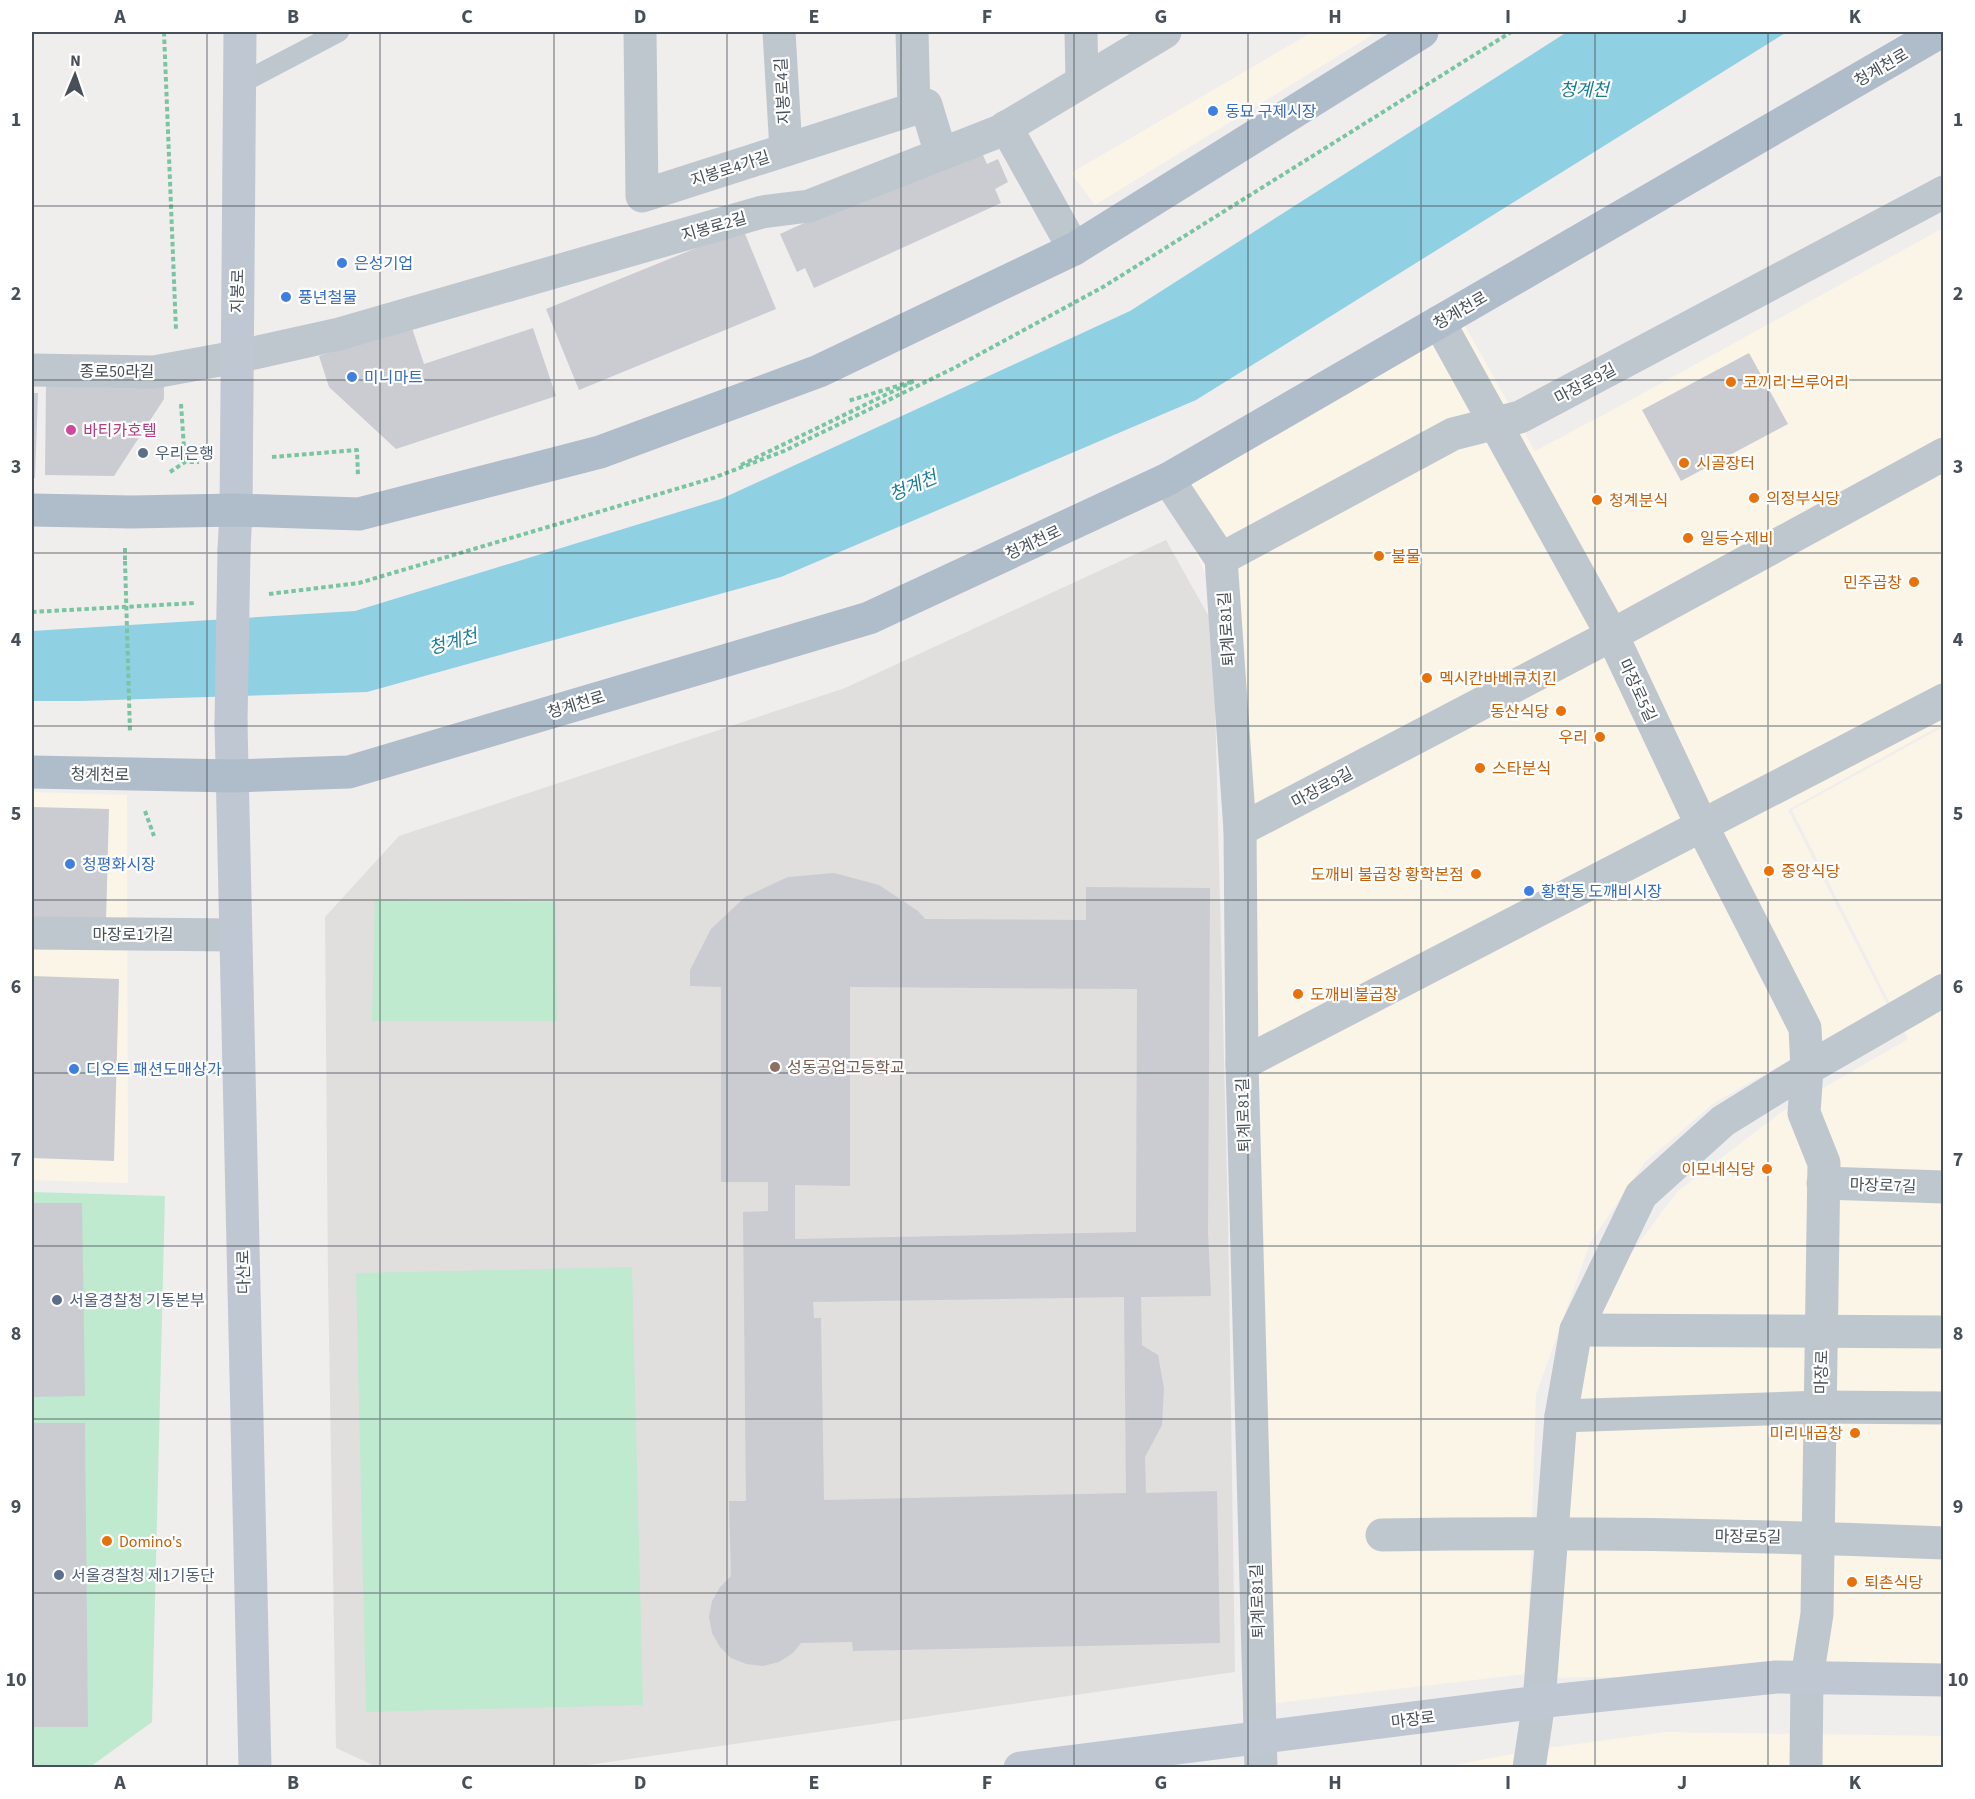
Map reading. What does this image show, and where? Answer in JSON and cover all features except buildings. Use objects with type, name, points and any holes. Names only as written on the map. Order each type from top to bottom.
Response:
[{"type":"main road","name":"지봉로","points":[[233,777],[231,723],[236,510],[240,32]]},
{"type":"main road","points":[[32,510],[131,512],[236,510],[359,514],[600,452],[819,371],[1074,249],[1422,32]]},
{"type":"main road","name":"청계천로","points":[[32,772],[233,777],[349,772],[869,618],[1168,479],[1940,32]]},
{"type":"main road","name":"다산로","points":[[233,777],[255,1767]]},
{"type":"main road","name":"마장로","points":[[1020,1767],[1261,1752],[1539,1702],[1776,1677],[1944,1680]]},
{"type":"street","name":"지봉로4가길","points":[[639,32],[642,196],[914,109]]},
{"type":"street","name":"지봉로4길","points":[[779,32],[786,150]]},
{"type":"street","points":[[912,32],[914,109],[926,105],[941,154]]},
{"type":"street","points":[[1081,32],[1082,81]]},
{"type":"street","name":"지봉로2길","points":[[237,357],[339,334],[762,212],[809,206],[1000,131],[1165,32]]},
{"type":"street","points":[[1006,127],[1074,249]]},
{"type":"street","name":"마장로9길","points":[[1221,559],[1453,434],[1520,417],[1944,192]]},
{"type":"street","name":"마장로5길","points":[[1439,322],[1612,635],[1702,826],[1805,1028],[1807,1069]]},
{"type":"street","name":"종로50라길","points":[[32,369],[153,372],[237,357]]},
{"type":"street","name":"마장로9길","points":[[1240,830],[1612,635],[1944,454]]},
{"type":"street","name":"퇴계로81길","points":[[1168,479],[1221,559],[1240,830],[1242,1064],[1261,1752]]},
{"type":"street","points":[[1242,1064],[1944,700]]},
{"type":"street","name":"마장로1가길","points":[[32,933],[235,935]]},
{"type":"street","points":[[1529,1767],[1539,1702],[1561,1416],[1576,1330],[1641,1195],[1723,1121],[1807,1069],[1944,990]]},
{"type":"street","name":"마장로","points":[[1806,1767],[1807,1678],[1817,1614],[1824,1162],[1804,1113],[1807,1069]]},
{"type":"street","name":"마장로7길","points":[[1823,1183],[1944,1187]]},
{"type":"street","points":[[1576,1330],[1944,1332]]},
{"type":"street","points":[[1561,1416],[1821,1407],[1944,1408]]},
{"type":"street","name":"마장로5길","points":[[1382,1535],[1552,1533],[1819,1537],[1944,1543]]},
{"type":"lane","points":[[240,84],[339,32]]},
{"type":"path","points":[[164,32],[178,368],[185,462]]},
{"type":"path","points":[[125,561],[130,732]]},
{"type":"shaded area","name":"동묘 구제시장","points":[[1312,32],[1377,32],[1095,205],[1071,173]]},
{"type":"shaded area","name":"황학동 도깨비시장","points":[[1943,228],[1943,724],[1788,810],[1887,1004],[1714,1103],[1645,1162],[1590,1243],[1536,1395],[1527,1674],[1242,1707],[1232,972],[1217,599],[1170,496],[1464,324],[1535,451]]},
{"type":"shaded area","name":"성동공업고등학교","points":[[1166,540],[1213,624],[1228,1217],[1235,1672],[574,1767],[377,1767],[336,1748],[325,917],[399,836],[845,688]]},
{"type":"shaded area","points":[[1943,727],[1943,1671],[1547,1678],[1578,1355],[1605,1288],[1677,1192],[1780,1113],[1908,1039],[1792,810]]},
{"type":"shaded area","points":[[32,792],[127,795],[128,1183],[32,1180]]},
{"type":"shaded area","points":[[1666,1732],[1943,1736],[1943,1767],[1438,1768],[1540,1749]]},
{"type":"green space","points":[[375,900],[556,902],[557,1021],[372,1021]]},
{"type":"green space","points":[[32,1192],[165,1196],[152,1722],[90,1767],[32,1768]]},
{"type":"green space","points":[[632,1267],[643,1705],[366,1712],[356,1273]]},
{"type":"water","name":"청계천","points":[[1567,32],[1787,32],[1196,400],[781,577],[367,692],[32,701],[32,631],[355,611],[721,499],[1130,311]]},
{"type":"place","name":"동묘 구제시장","points":[[1213,111]]},
{"type":"place","name":"은성기업","points":[[342,263]]},
{"type":"place","name":"풍년철물","points":[[286,297]]},
{"type":"place","name":"미니마트","points":[[352,377]]},
{"type":"place","name":"코끼리 브루어리","points":[[1731,382]]},
{"type":"place","name":"바티카호텔","points":[[71,430]]},
{"type":"place","name":"우리은행","points":[[143,453]]},
{"type":"place","name":"시골장터","points":[[1684,463]]},
{"type":"place","name":"의정부식당","points":[[1754,498]]},
{"type":"place","name":"청계분식","points":[[1597,500]]},
{"type":"place","name":"일등수제비","points":[[1688,538]]},
{"type":"place","name":"불물","points":[[1379,556]]},
{"type":"place","name":"민주곱창","points":[[1914,582]]},
{"type":"place","name":"멕시칸바베큐치킨","points":[[1427,678]]},
{"type":"place","name":"동산식당","points":[[1561,711]]},
{"type":"place","name":"우리","points":[[1600,737]]},
{"type":"place","name":"스타분식","points":[[1480,768]]},
{"type":"place","name":"청평화시장","points":[[70,864]]},
{"type":"place","name":"중앙식당","points":[[1769,871]]},
{"type":"place","name":"도깨비 불곱창 황학본점","points":[[1476,874]]},
{"type":"place","name":"황학동 도깨비시장","points":[[1529,891]]},
{"type":"place","name":"도깨비불곱창","points":[[1298,994]]},
{"type":"place","name":"성동공업고등학교","points":[[775,1067]]},
{"type":"place","name":"디오트 패션도매상가","points":[[74,1069]]},
{"type":"place","name":"이모네식당","points":[[1767,1169]]},
{"type":"place","name":"서울경찰청 기동본부","points":[[57,1300]]},
{"type":"place","name":"미리내곱창","points":[[1855,1433]]},
{"type":"place","name":"Domino's","points":[[107,1541]]},
{"type":"place","name":"서울경찰청 제1기동단","points":[[59,1575]]},
{"type":"place","name":"퇴촌식당","points":[[1852,1582]]}]
